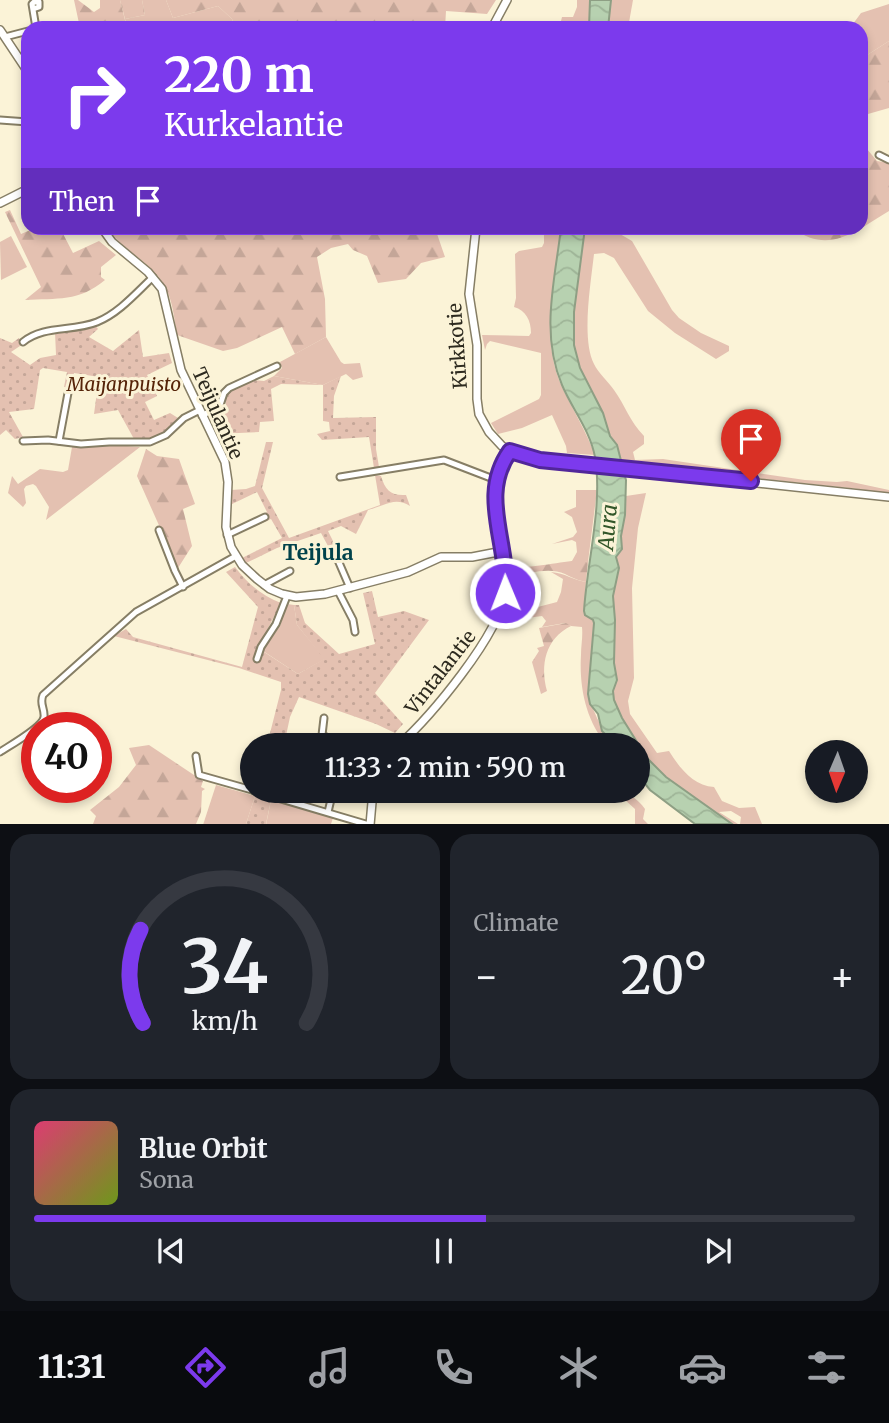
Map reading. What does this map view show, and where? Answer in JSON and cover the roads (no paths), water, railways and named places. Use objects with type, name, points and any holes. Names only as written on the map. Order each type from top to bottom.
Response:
[{"type":"street","points":[[496,21],[507,0]]},
{"type":"street","points":[[33,9],[35,21]]},
{"type":"street","points":[[1,32],[21,31]]},
{"type":"street","points":[[1,32],[21,62]]},
{"type":"street","points":[[0,120],[21,122]]},
{"type":"street","points":[[879,155],[884,160],[889,160]]},
{"type":"street","points":[[0,203],[21,192]]},
{"type":"street","name":"Teijulantie","points":[[107,235],[153,277],[166,299],[177,359],[226,468],[227,535],[236,556],[264,585],[286,598],[304,597],[338,591],[408,572],[441,557],[472,557],[503,551]]},
{"type":"street","name":"Kirkkotie","points":[[475,235],[469,294],[477,345],[478,407],[481,420],[489,432],[510,451]]},
{"type":"street","points":[[23,342],[43,331],[97,322],[120,308],[153,277]]},
{"type":"street","points":[[23,441],[81,444],[150,442],[166,435],[184,418],[220,405],[229,388],[277,366]]},
{"type":"street","points":[[59,441],[68,394]]},
{"type":"street","points":[[510,451],[540,460],[889,497]]},
{"type":"street","name":"Vintalantie","points":[[411,733],[428,717],[492,631],[500,613],[505,593],[503,551],[495,505],[496,480],[510,451]]},
{"type":"street","points":[[340,477],[444,460],[496,480]]},
{"type":"street","points":[[227,535],[265,517]]},
{"type":"street","points":[[159,530],[183,587]]},
{"type":"street","points":[[334,551],[350,588]]},
{"type":"street","points":[[0,752],[40,724],[44,715],[40,702],[43,695],[136,612],[236,556]]},
{"type":"street","points":[[264,585],[289,571]]},
{"type":"street","points":[[338,591],[353,620],[355,632]]},
{"type":"street","points":[[257,659],[261,647],[276,624],[286,598]]},
{"type":"street","points":[[322,733],[324,718]]},
{"type":"street","points":[[196,757],[199,775],[240,787]]},
{"type":"street","points":[[294,803],[369,824],[372,803]]},
{"type":"street","points":[[328,813],[330,803]]},
{"type":"water","points":[[590,0],[611,0],[609,21],[589,21]]},
{"type":"water","name":"Aura","points":[[560,235],[584,235],[574,312],[574,345],[580,368],[603,413],[610,436],[617,445],[626,480],[622,549],[616,557],[619,568],[613,596],[614,663],[617,680],[613,691],[614,700],[631,733],[604,733],[588,694],[594,623],[584,611],[596,514],[597,475],[593,447],[555,365],[550,326]]},
{"type":"water","points":[[650,761],[666,777],[732,824],[695,824],[650,790]]},
{"type":"district","name":"Teijula","points":[[318,553]]},
{"type":"park label","name":"Maijanpuisto","points":[[124,384]]}]
